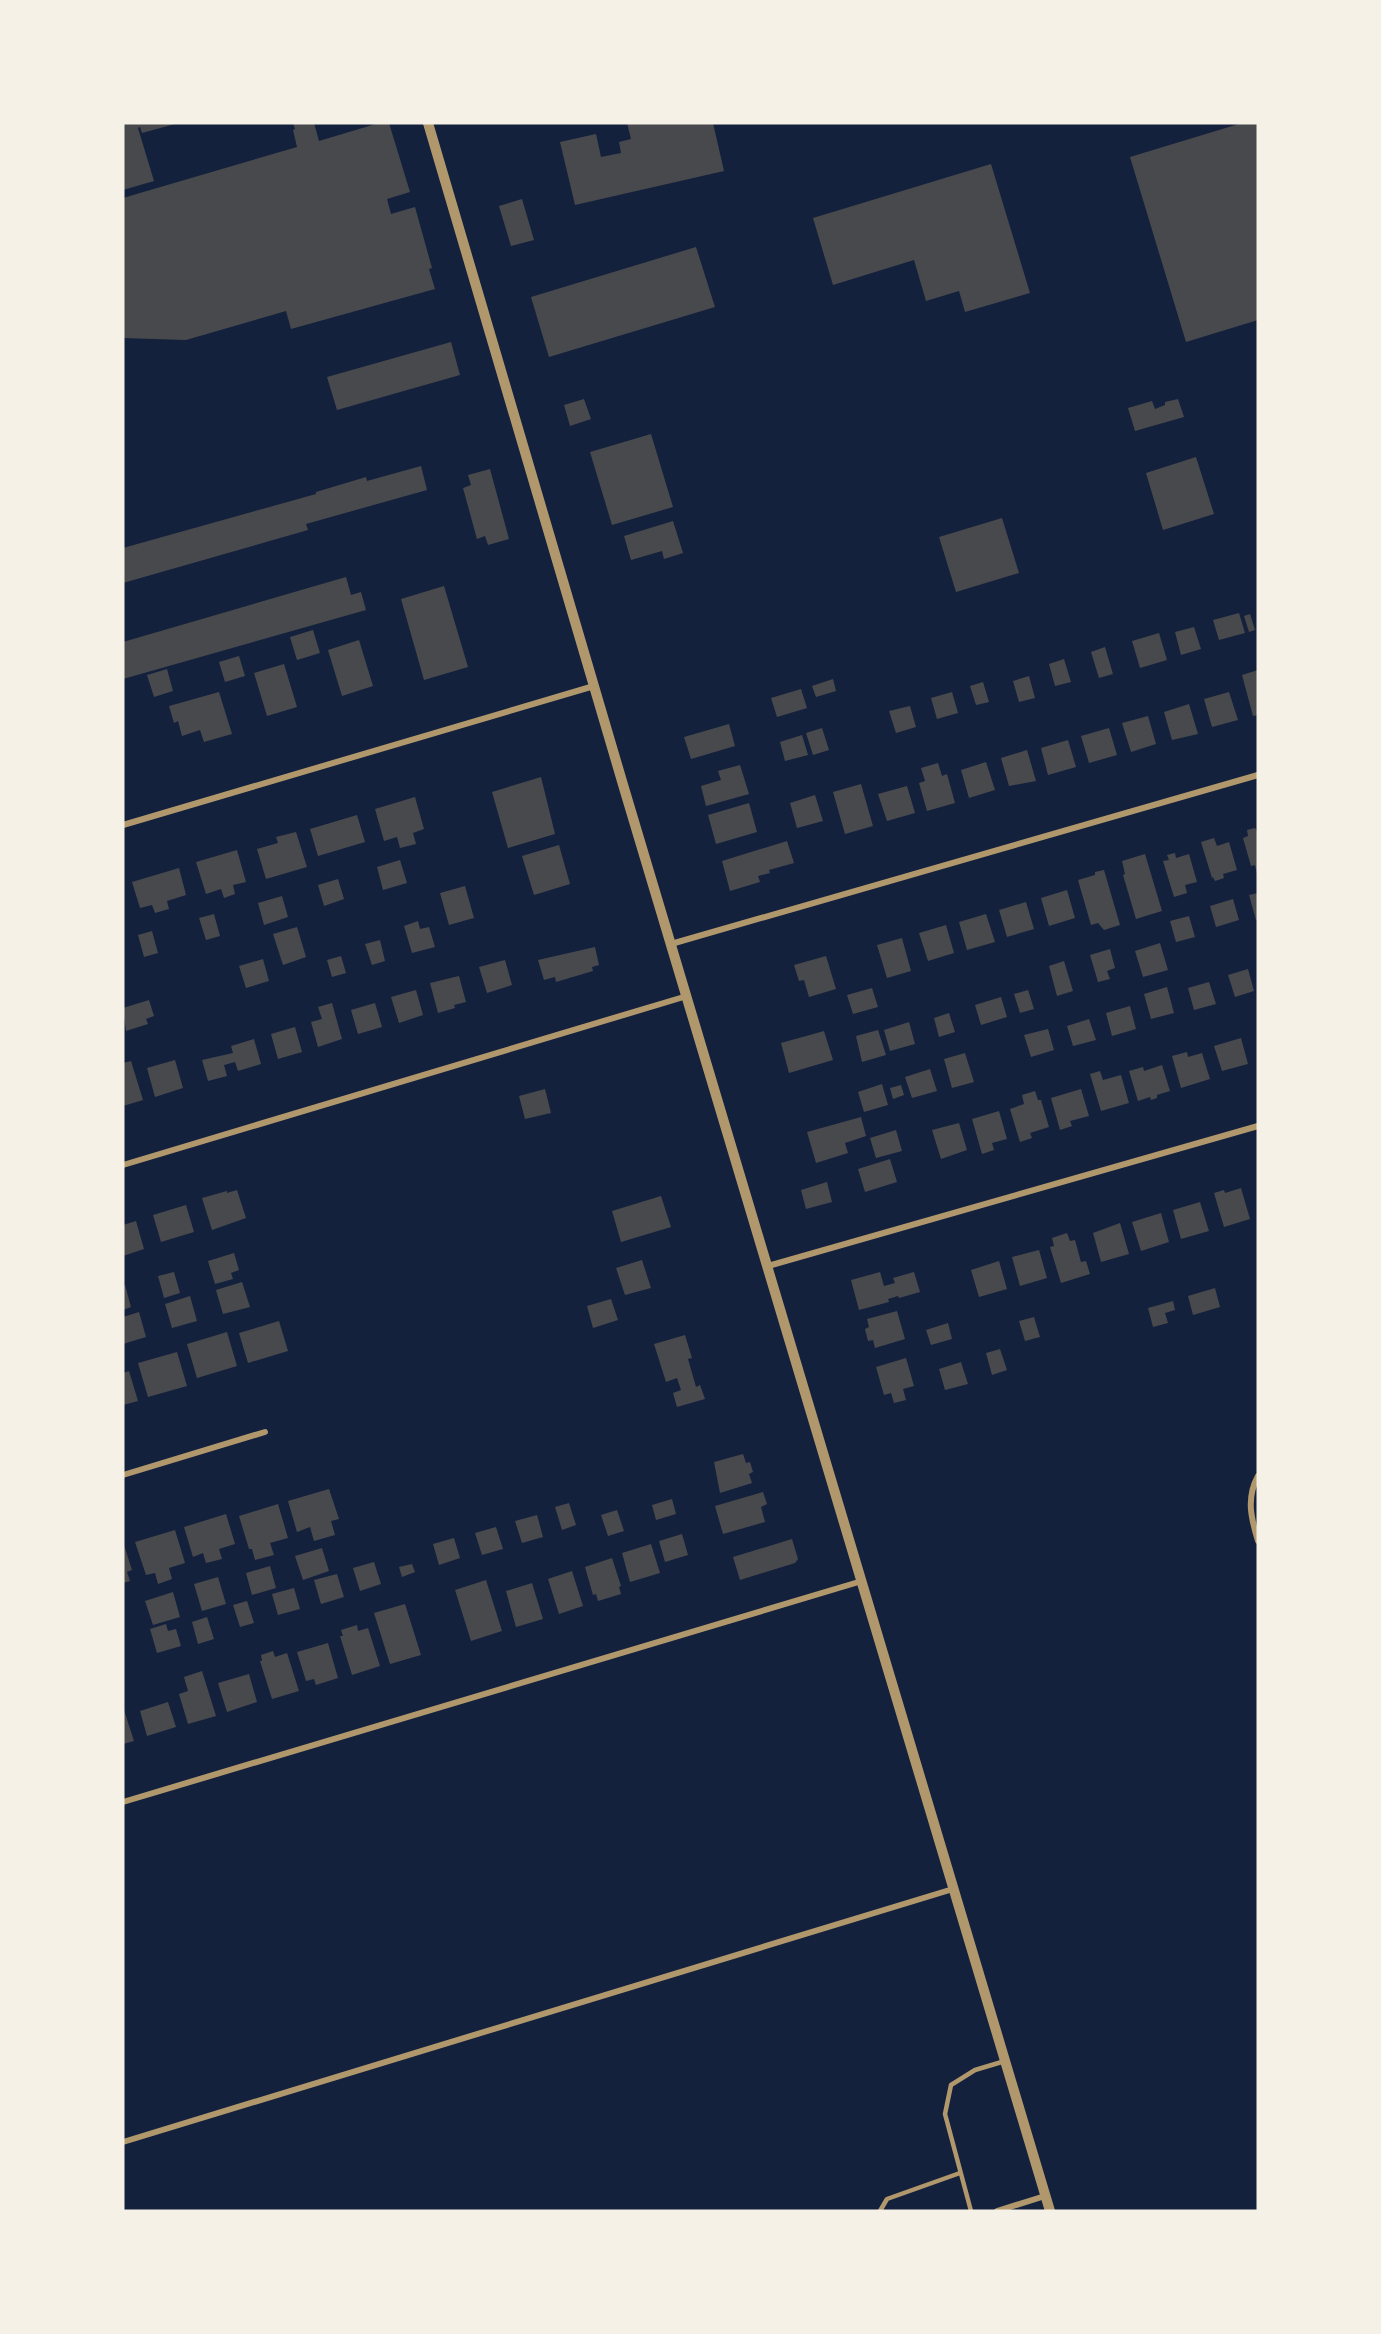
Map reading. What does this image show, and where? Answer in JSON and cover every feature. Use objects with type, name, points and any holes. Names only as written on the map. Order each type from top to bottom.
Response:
[{"type":"street","points":[[428,123],[1050,2211]]},
{"type":"street","points":[[123,825],[594,686]]},
{"type":"street","points":[[671,944],[1258,775]]},
{"type":"street","points":[[123,1165],[661,1006],[687,996]]},
{"type":"street","points":[[768,1266],[1258,1126]]},
{"type":"street","points":[[123,1475],[265,1432]]},
{"type":"street","points":[[1258,1476],[1250,1495],[1250,1513],[1258,1541]]},
{"type":"street","points":[[123,1802],[862,1581]]},
{"type":"street","points":[[123,2142],[953,1889]]},
{"type":"street","points":[[997,2211],[1045,2196]]},
{"type":"lane","points":[[971,2211],[945,2114],[951,2085],[975,2070],[1005,2061]]},
{"type":"lane","points":[[880,2211],[887,2199],[960,2173]]},
{"type":"building","points":[[123,123],[175,124],[142,133],[140,127],[138,128],[154,181],[123,190]]},
{"type":"building","points":[[293,123],[314,123],[319,141],[379,123],[389,123],[410,192],[387,199],[391,214],[415,207],[432,268],[429,269],[435,289],[291,329],[286,311],[186,340],[123,338],[123,198],[297,147]]},
{"type":"building","points":[[627,123],[713,123],[724,171],[575,205],[560,142],[596,134],[601,157],[621,153],[619,142],[631,139]]},
{"type":"building","points":[[1242,123],[1258,123],[1258,320],[1186,342],[1130,157]]},
{"type":"building","points":[[991,164],[1030,293],[965,312],[959,291],[926,301],[914,260],[833,285],[813,218]]},
{"type":"building","points":[[522,199],[534,240],[511,246],[499,206]]},
{"type":"building","points":[[696,247],[715,307],[549,357],[531,297]]},
{"type":"building","points":[[451,342],[460,375],[337,410],[327,377]]},
{"type":"building","points":[[584,399],[591,419],[570,426],[564,405]]},
{"type":"building","points":[[1178,399],[1184,417],[1135,431],[1128,408],[1152,401],[1155,409],[1165,405],[1165,402]]},
{"type":"building","points":[[651,434],[673,507],[612,525],[590,452]]},
{"type":"building","points":[[1196,457],[1214,514],[1163,530],[1146,473]]},
{"type":"building","points":[[421,466],[427,490],[306,524],[308,530],[123,583],[123,548],[316,494],[316,492],[366,477],[367,481]]},
{"type":"building","points":[[490,469],[509,539],[488,545],[485,536],[477,539],[463,488],[471,485],[468,475]]},
{"type":"building","points":[[1002,518],[1019,573],[956,592],[939,537]]},
{"type":"building","points":[[673,521],[683,553],[664,559],[662,551],[631,560],[624,536]]},
{"type":"building","points":[[346,577],[351,595],[361,592],[366,610],[123,679],[123,642]]},
{"type":"building","points":[[444,586],[468,667],[424,680],[401,599]]},
{"type":"building","points":[[1239,613],[1245,633],[1219,640],[1213,620]]},
{"type":"building","points":[[1250,614],[1255,630],[1249,632],[1244,616]]},
{"type":"building","points":[[1194,627],[1201,649],[1181,655],[1175,632]]},
{"type":"building","points":[[313,630],[320,653],[297,660],[290,637]]},
{"type":"building","points":[[1159,633],[1167,660],[1140,668],[1132,641]]},
{"type":"building","points":[[359,640],[373,686],[342,696],[328,650]]},
{"type":"building","points":[[1105,647],[1113,674],[1099,678],[1091,652]]},
{"type":"building","points":[[239,656],[245,676],[225,682],[219,662]]},
{"type":"building","points":[[1064,659],[1071,682],[1055,686],[1049,664]]},
{"type":"building","points":[[284,664],[297,707],[267,716],[254,673]]},
{"type":"building","points":[[167,669],[173,691],[154,697],[147,675]]},
{"type":"building","points":[[1258,670],[1258,715],[1253,716],[1242,675]]},
{"type":"building","points":[[1029,676],[1035,698],[1019,702],[1013,681]]},
{"type":"building","points":[[833,679],[836,691],[816,697],[812,686]]},
{"type":"building","points":[[983,682],[989,702],[976,705],[970,686]]},
{"type":"building","points":[[801,689],[807,708],[777,717],[771,698]]},
{"type":"building","points":[[219,692],[232,734],[204,742],[200,730],[182,736],[178,721],[174,723],[169,706]]},
{"type":"building","points":[[952,692],[958,713],[937,719],[931,698]]},
{"type":"building","points":[[1229,692],[1238,720],[1212,727],[1204,699]]},
{"type":"building","points":[[1189,704],[1198,734],[1172,740],[1164,712]]},
{"type":"building","points":[[910,706],[916,727],[896,733],[889,711]]},
{"type":"building","points":[[1148,716],[1156,744],[1131,752],[1122,723]]},
{"type":"building","points":[[729,724],[735,746],[691,759],[684,737]]},
{"type":"building","points":[[822,728],[829,750],[813,755],[806,733]]},
{"type":"building","points":[[1109,728],[1117,755],[1089,763],[1081,736]]},
{"type":"building","points":[[802,735],[808,755],[785,761],[780,742]]},
{"type":"building","points":[[1068,740],[1076,767],[1048,775],[1041,748]]},
{"type":"building","points":[[1027,750],[1036,781],[1009,786],[1001,758]]},
{"type":"building","points":[[986,762],[995,790],[969,798],[961,770]]},
{"type":"building","points":[[938,763],[942,776],[947,774],[955,803],[927,811],[919,783],[925,781],[921,768]]},
{"type":"building","points":[[740,765],[749,794],[706,806],[701,786],[721,780],[718,771]]},
{"type":"building","points":[[541,777],[555,834],[508,848],[492,792]]},
{"type":"building","points":[[861,784],[873,826],[845,834],[833,792]]},
{"type":"building","points":[[907,786],[915,813],[887,821],[878,794]]},
{"type":"building","points":[[815,795],[823,821],[797,828],[790,803]]},
{"type":"building","points":[[415,797],[424,829],[413,833],[416,844],[400,848],[397,837],[384,841],[375,809]]},
{"type":"building","points":[[749,803],[757,832],[716,844],[708,815]]},
{"type":"building","points":[[357,815],[365,842],[318,856],[310,829]]},
{"type":"building","points":[[1255,828],[1258,833],[1257,874],[1255,865],[1251,866],[1243,838],[1248,836],[1247,830]]},
{"type":"building","points":[[296,832],[307,867],[266,879],[257,849],[278,843],[276,837]]},
{"type":"building","points":[[1214,838],[1217,846],[1229,842],[1237,870],[1223,874],[1224,878],[1215,881],[1212,878],[1201,842]]},
{"type":"building","points":[[787,841],[794,863],[769,870],[770,873],[758,876],[760,882],[730,891],[722,861]]},
{"type":"building","points":[[559,845],[570,884],[534,895],[522,856]]},
{"type":"building","points":[[237,850],[246,882],[233,885],[235,894],[224,898],[221,889],[206,894],[196,862]]},
{"type":"building","points":[[1175,853],[1176,858],[1189,854],[1197,882],[1185,885],[1187,893],[1174,897],[1163,861],[1169,860],[1167,855]]},
{"type":"building","points":[[1145,854],[1162,911],[1136,919],[1123,875],[1125,874],[1122,861]]},
{"type":"building","points":[[400,860],[407,883],[383,890],[377,867]]},
{"type":"building","points":[[179,868],[186,895],[167,901],[169,909],[155,913],[152,905],[140,908],[132,882]]},
{"type":"building","points":[[1104,870],[1120,925],[1104,930],[1098,923],[1091,925],[1078,880]]},
{"type":"building","points":[[338,879],[344,899],[324,906],[318,885]]},
{"type":"building","points":[[465,886],[474,918],[449,925],[440,893]]},
{"type":"building","points":[[1067,890],[1075,918],[1049,926],[1041,898]]},
{"type":"building","points":[[1258,893],[1258,919],[1256,920],[1249,895]]},
{"type":"building","points":[[282,896],[288,917],[264,925],[258,903]]},
{"type":"building","points":[[1233,899],[1239,920],[1216,927],[1210,906]]},
{"type":"building","points":[[1026,902],[1034,929],[1007,937],[999,910]]},
{"type":"building","points":[[214,914],[220,936],[206,940],[199,918]]},
{"type":"building","points":[[986,914],[995,942],[967,950],[959,922]]},
{"type":"building","points":[[1189,916],[1195,937],[1176,942],[1170,921]]},
{"type":"building","points":[[418,921],[420,929],[429,927],[435,947],[412,953],[404,926]]},
{"type":"building","points":[[946,925],[954,953],[928,961],[919,933]]},
{"type":"building","points":[[297,927],[306,957],[283,965],[273,934]]},
{"type":"building","points":[[152,931],[158,953],[144,957],[138,935]]},
{"type":"building","points":[[902,938],[911,971],[887,978],[877,945]]},
{"type":"building","points":[[380,940],[385,961],[372,965],[365,944]]},
{"type":"building","points":[[1160,943],[1168,970],[1143,977],[1135,951]]},
{"type":"building","points":[[595,947],[599,965],[592,967],[593,971],[556,982],[555,977],[544,980],[538,960]]},
{"type":"building","points":[[1110,949],[1115,968],[1107,971],[1110,979],[1098,982],[1090,955]]},
{"type":"building","points":[[341,956],[346,973],[332,977],[327,960]]},
{"type":"building","points":[[826,956],[836,989],[809,997],[804,980],[799,981],[794,965]]},
{"type":"building","points":[[263,959],[269,981],[246,988],[239,966]]},
{"type":"building","points":[[505,960],[512,985],[487,993],[479,967]]},
{"type":"building","points":[[1064,961],[1073,991],[1057,996],[1049,966]]},
{"type":"building","points":[[1248,969],[1254,991],[1235,997],[1228,975]]},
{"type":"building","points":[[459,976],[466,1002],[438,1013],[430,983]]},
{"type":"building","points":[[1209,982],[1216,1004],[1194,1010],[1188,988]]},
{"type":"building","points":[[1167,987],[1174,1013],[1151,1019],[1144,994]]},
{"type":"building","points":[[872,988],[878,1007],[853,1014],[847,995]]},
{"type":"building","points":[[416,990],[423,1015],[399,1023],[391,997]]},
{"type":"building","points":[[1028,990],[1034,1009],[1020,1013],[1014,994]]},
{"type":"building","points":[[1001,997],[1007,1017],[981,1025],[975,1005]]},
{"type":"building","points":[[149,1000],[154,1016],[146,1019],[148,1024],[126,1031],[123,1008]]},
{"type":"building","points":[[332,1003],[342,1039],[318,1047],[311,1022],[322,1019],[318,1007]]},
{"type":"building","points":[[375,1003],[382,1027],[358,1034],[351,1010]]},
{"type":"building","points":[[1130,1006],[1136,1029],[1112,1036],[1106,1013]]},
{"type":"building","points":[[949,1013],[955,1032],[939,1037],[934,1018]]},
{"type":"building","points":[[1089,1019],[1096,1040],[1073,1046],[1067,1026]]},
{"type":"building","points":[[909,1022],[915,1044],[890,1051],[884,1030]]},
{"type":"building","points":[[295,1027],[302,1052],[278,1059],[271,1034]]},
{"type":"building","points":[[1048,1029],[1054,1050],[1031,1057],[1024,1035]]},
{"type":"building","points":[[878,1030],[886,1055],[862,1062],[856,1036]]},
{"type":"building","points":[[824,1031],[833,1060],[789,1073],[781,1043]]},
{"type":"building","points":[[1241,1038],[1248,1064],[1222,1071],[1214,1046]]},
{"type":"building","points":[[254,1039],[261,1064],[238,1071],[235,1062],[224,1065],[227,1076],[208,1081],[202,1060],[233,1053],[231,1046]]},
{"type":"building","points":[[1187,1052],[1188,1057],[1202,1053],[1210,1079],[1181,1088],[1172,1056]]},
{"type":"building","points":[[965,1053],[974,1082],[952,1088],[944,1059]]},
{"type":"building","points":[[175,1060],[183,1088],[155,1097],[147,1068]]},
{"type":"building","points":[[131,1061],[143,1100],[123,1106],[123,1063]]},
{"type":"building","points":[[1162,1065],[1170,1091],[1157,1095],[1157,1098],[1151,1100],[1150,1097],[1138,1101],[1129,1071],[1143,1067],[1144,1071]]},
{"type":"building","points":[[930,1069],[937,1091],[912,1098],[905,1077]]},
{"type":"building","points":[[1100,1071],[1103,1080],[1121,1075],[1129,1103],[1101,1111],[1090,1074]]},
{"type":"building","points":[[882,1084],[888,1105],[864,1112],[858,1092]]},
{"type":"building","points":[[901,1085],[904,1095],[893,1099],[890,1088]]},
{"type":"building","points":[[545,1089],[551,1113],[525,1119],[519,1096]]},
{"type":"building","points":[[1081,1089],[1089,1116],[1070,1121],[1072,1126],[1060,1130],[1051,1098]]},
{"type":"building","points":[[1035,1091],[1038,1100],[1041,1100],[1049,1127],[1030,1133],[1032,1138],[1020,1142],[1010,1109],[1024,1104],[1022,1095]]},
{"type":"building","points":[[999,1111],[1007,1139],[992,1143],[994,1150],[982,1154],[972,1119]]},
{"type":"building","points":[[861,1117],[866,1136],[845,1143],[848,1153],[816,1163],[807,1132]]},
{"type":"building","points":[[959,1123],[967,1150],[941,1159],[932,1130]]},
{"type":"building","points":[[896,1130],[902,1151],[876,1158],[870,1138]]},
{"type":"building","points":[[890,1159],[897,1182],[865,1192],[858,1169]]},
{"type":"building","points":[[827,1182],[832,1202],[806,1209],[801,1190]]},
{"type":"building","points":[[1241,1188],[1250,1219],[1224,1227],[1214,1193],[1224,1190],[1225,1193]]},
{"type":"building","points":[[237,1190],[246,1218],[212,1230],[202,1198]]},
{"type":"building","points":[[661,1196],[671,1227],[621,1242],[612,1211]]},
{"type":"building","points":[[1200,1202],[1209,1231],[1181,1239],[1173,1210]]},
{"type":"building","points":[[186,1205],[194,1232],[161,1242],[153,1215]]},
{"type":"building","points":[[1161,1213],[1169,1242],[1141,1251],[1132,1222]]},
{"type":"building","points":[[136,1221],[144,1249],[123,1256],[123,1225]]},
{"type":"building","points":[[1120,1223],[1129,1254],[1101,1262],[1093,1233]]},
{"type":"building","points":[[1067,1233],[1070,1241],[1075,1240],[1081,1262],[1086,1261],[1090,1274],[1061,1283],[1050,1247],[1054,1246],[1052,1238]]},
{"type":"building","points":[[1039,1250],[1047,1278],[1020,1286],[1012,1257]]},
{"type":"building","points":[[234,1253],[239,1270],[231,1273],[233,1279],[215,1284],[208,1261]]},
{"type":"building","points":[[642,1260],[651,1288],[625,1295],[616,1268]]},
{"type":"building","points":[[999,1261],[1007,1289],[979,1297],[971,1270]]},
{"type":"building","points":[[174,1272],[180,1293],[164,1298],[158,1276]]},
{"type":"building","points":[[880,1272],[884,1286],[895,1283],[893,1278],[914,1272],[920,1292],[899,1298],[898,1296],[888,1299],[889,1302],[859,1310],[851,1280]]},
{"type":"building","points":[[242,1282],[250,1307],[223,1314],[216,1290]]},
{"type":"building","points":[[125,1285],[131,1307],[123,1310],[123,1286]]},
{"type":"building","points":[[1215,1288],[1220,1307],[1193,1315],[1188,1296]]},
{"type":"building","points":[[190,1296],[197,1321],[172,1328],[165,1304]]},
{"type":"building","points":[[611,1299],[618,1320],[593,1328],[587,1306]]},
{"type":"building","points":[[1173,1301],[1175,1310],[1165,1313],[1168,1323],[1153,1327],[1148,1308]]},
{"type":"building","points":[[897,1311],[905,1339],[875,1348],[873,1340],[868,1341],[865,1329],[869,1327],[867,1319]]},
{"type":"building","points":[[139,1312],[146,1337],[123,1344],[123,1317]]},
{"type":"building","points":[[1034,1317],[1040,1337],[1025,1341],[1019,1321]]},
{"type":"building","points":[[279,1321],[288,1351],[248,1363],[239,1333]]},
{"type":"building","points":[[948,1323],[952,1339],[931,1345],[926,1330]]},
{"type":"building","points":[[227,1332],[237,1366],[197,1378],[187,1344]]},
{"type":"building","points":[[685,1335],[692,1358],[688,1359],[696,1387],[700,1385],[705,1399],[677,1407],[673,1393],[681,1390],[677,1378],[666,1382],[654,1344]]},
{"type":"building","points":[[1000,1349],[1007,1370],[992,1375],[986,1353]]},
{"type":"building","points":[[177,1352],[187,1386],[148,1397],[138,1363]]},
{"type":"building","points":[[906,1358],[914,1386],[903,1389],[906,1400],[894,1403],[891,1393],[884,1395],[876,1367]]},
{"type":"building","points":[[961,1362],[968,1384],[945,1390],[939,1369]]},
{"type":"building","points":[[129,1371],[138,1401],[123,1405],[123,1373]]},
{"type":"building","points":[[743,1454],[746,1463],[750,1462],[753,1472],[749,1474],[752,1483],[720,1493],[714,1462]]},
{"type":"building","points":[[329,1489],[339,1519],[331,1521],[335,1535],[314,1541],[310,1527],[297,1532],[288,1501]]},
{"type":"building","points":[[763,1492],[767,1504],[761,1507],[765,1522],[723,1534],[715,1506]]},
{"type":"building","points":[[672,1499],[676,1514],[656,1520],[652,1505]]},
{"type":"building","points":[[569,1503],[576,1525],[562,1530],[555,1507]]},
{"type":"building","points":[[278,1504],[288,1538],[270,1543],[274,1555],[255,1560],[252,1549],[249,1549],[239,1516]]},
{"type":"building","points":[[617,1510],[624,1531],[608,1536],[601,1515]]},
{"type":"building","points":[[226,1514],[235,1544],[219,1549],[222,1559],[206,1563],[203,1553],[193,1557],[184,1527]]},
{"type":"building","points":[[537,1515],[543,1537],[522,1543],[515,1521]]},
{"type":"building","points":[[496,1527],[503,1549],[482,1555],[475,1533]]},
{"type":"building","points":[[175,1530],[185,1563],[169,1568],[172,1579],[158,1584],[155,1573],[146,1575],[135,1542]]},
{"type":"building","points":[[682,1534],[688,1555],[665,1562],[659,1541]]},
{"type":"building","points":[[454,1538],[460,1558],[439,1565],[433,1544]]},
{"type":"building","points":[[792,1539],[798,1559],[795,1563],[740,1580],[733,1557]]},
{"type":"building","points":[[123,1542],[132,1570],[127,1572],[130,1581],[123,1583]]},
{"type":"building","points":[[651,1544],[660,1573],[630,1582],[622,1553]]},
{"type":"building","points":[[322,1548],[329,1571],[303,1580],[295,1556]]},
{"type":"building","points":[[612,1558],[621,1586],[619,1587],[621,1594],[598,1601],[596,1594],[593,1595],[585,1567]]},
{"type":"building","points":[[374,1562],[381,1584],[360,1591],[353,1568]]},
{"type":"building","points":[[412,1564],[415,1572],[402,1577],[399,1567]]},
{"type":"building","points":[[270,1566],[276,1588],[252,1595],[246,1573]]},
{"type":"building","points":[[572,1571],[583,1606],[559,1614],[548,1579]]},
{"type":"building","points":[[337,1574],[344,1597],[321,1604],[314,1580]]},
{"type":"building","points":[[218,1577],[226,1604],[202,1611],[194,1584]]},
{"type":"building","points":[[486,1580],[502,1631],[471,1641],[455,1590]]},
{"type":"building","points":[[532,1583],[543,1619],[516,1627],[506,1591]]},
{"type":"building","points":[[294,1588],[300,1609],[278,1615],[272,1594]]},
{"type":"building","points":[[173,1592],[180,1617],[153,1625],[145,1601]]},
{"type":"building","points":[[247,1601],[254,1623],[240,1627],[233,1605]]},
{"type":"building","points":[[405,1604],[421,1655],[390,1664],[374,1613]]},
{"type":"building","points":[[207,1617],[214,1639],[198,1644],[192,1622]]},
{"type":"building","points":[[166,1624],[168,1631],[176,1629],[181,1646],[157,1653],[150,1629]]},
{"type":"building","points":[[357,1625],[358,1631],[368,1628],[380,1666],[352,1675],[340,1636],[343,1636],[341,1630]]},
{"type":"building","points":[[328,1643],[338,1678],[316,1685],[314,1679],[306,1681],[297,1652]]},
{"type":"building","points":[[273,1651],[275,1657],[287,1653],[299,1691],[272,1699],[260,1661],[262,1661],[261,1655]]},
{"type":"building","points":[[202,1671],[216,1716],[188,1724],[179,1694],[188,1691],[184,1677]]},
{"type":"building","points":[[249,1674],[257,1702],[227,1712],[218,1683]]},
{"type":"building","points":[[168,1702],[176,1727],[147,1736],[140,1711]]},
{"type":"building","points":[[123,1707],[134,1741],[123,1744]]}]
